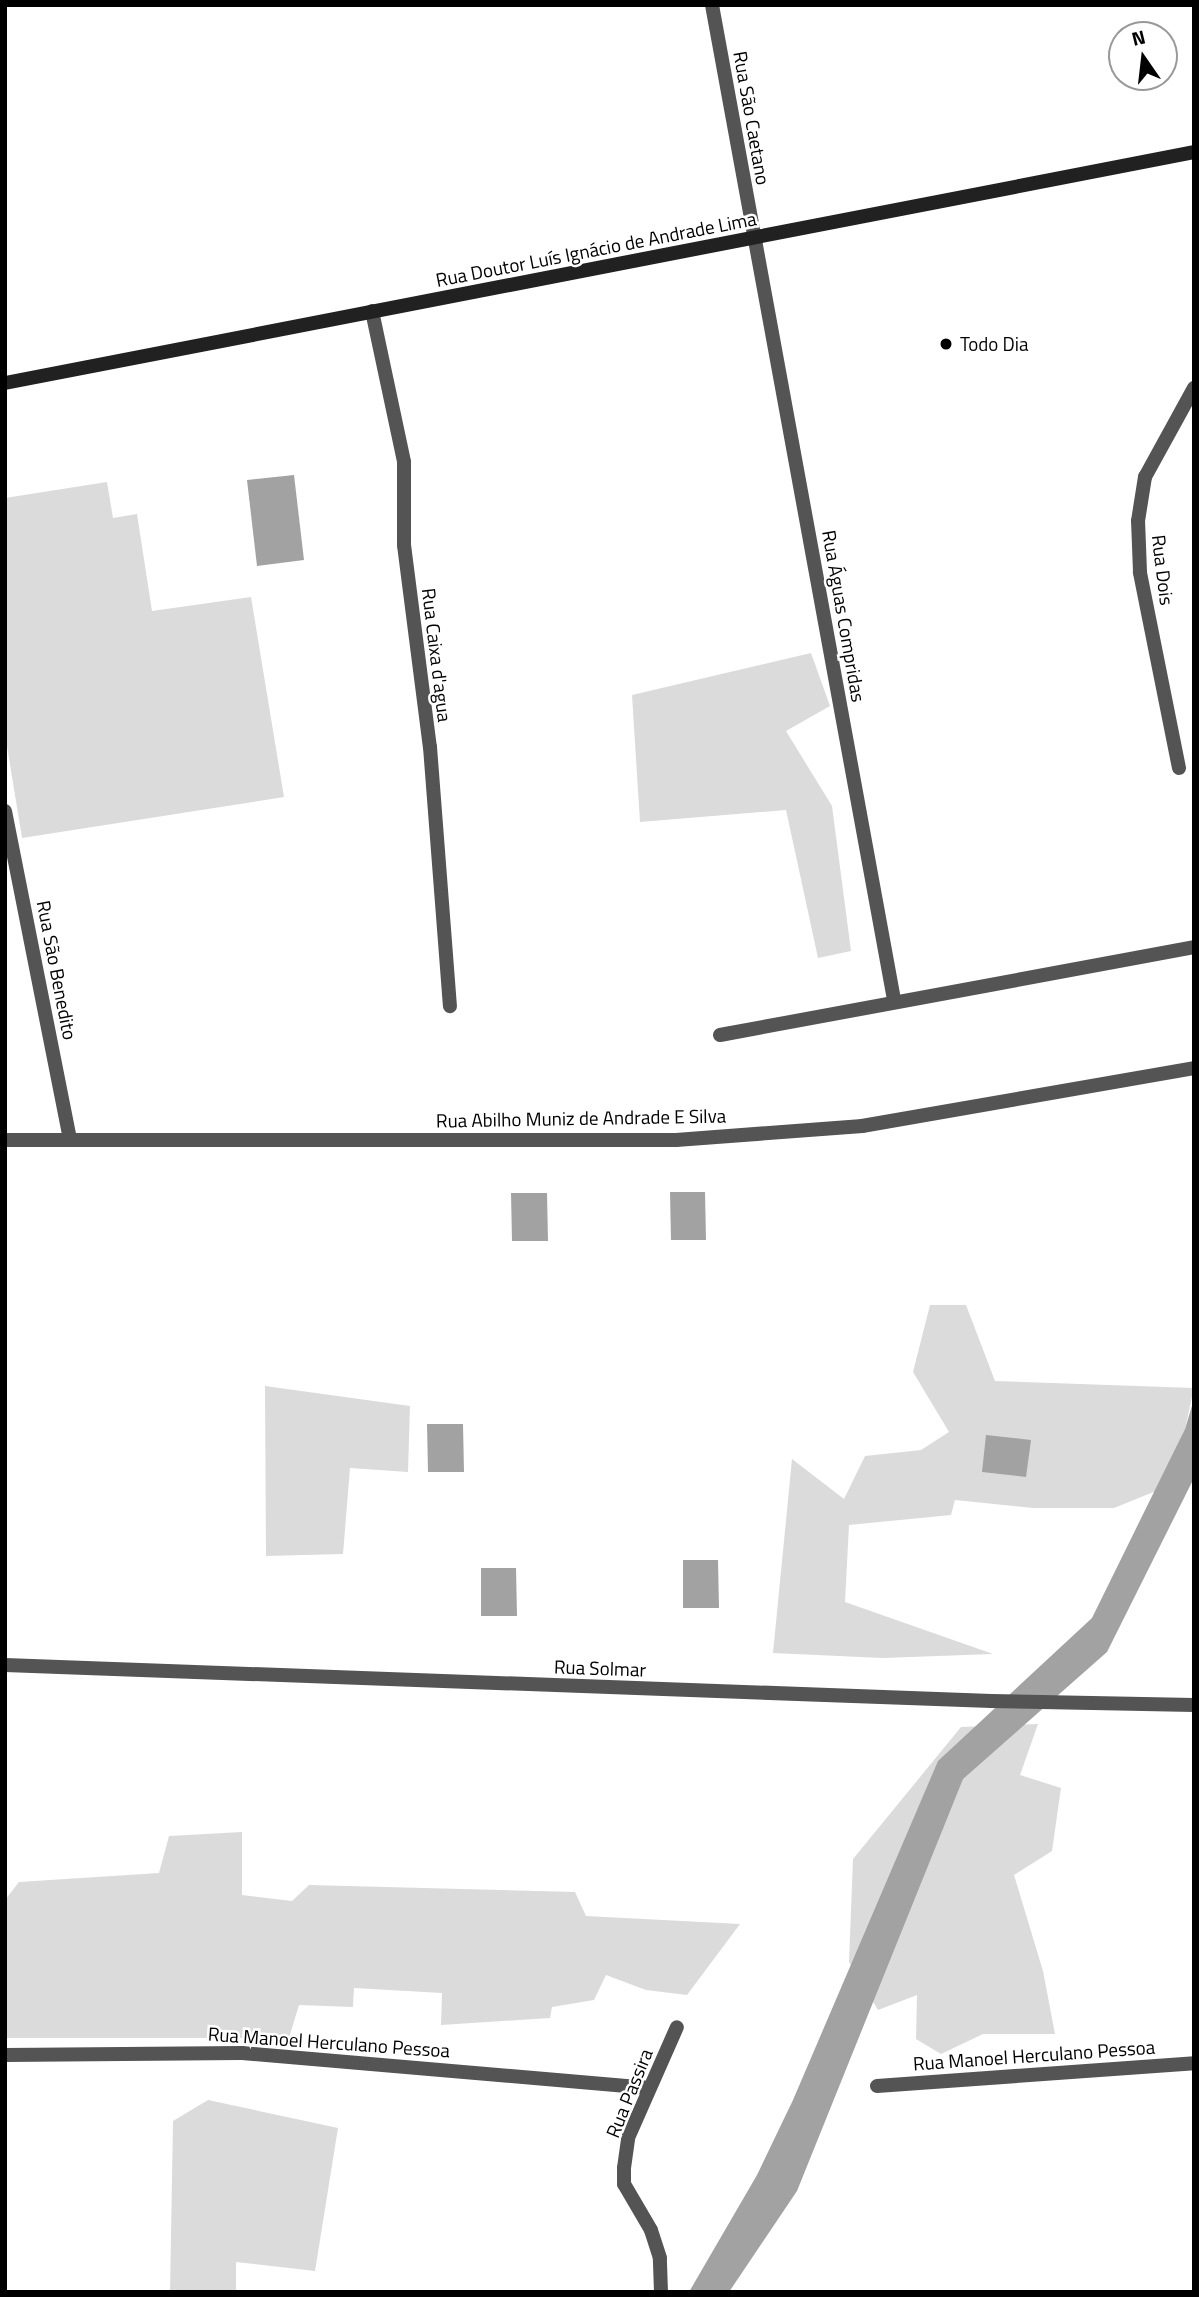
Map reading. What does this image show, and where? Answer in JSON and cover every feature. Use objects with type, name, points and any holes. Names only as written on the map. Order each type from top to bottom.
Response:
[{"type":"main road","name":"Rua Doutor Luís Ignácio de Andrade Lima","points":[[5,383],[1194,152]]},
{"type":"street","name":"Rua São Caetano","points":[[712,5],[754,239]]},
{"type":"street","name":"Rua Águas Compridas","points":[[754,239],[894,1000]]},
{"type":"street","name":"Rua Caixa d'agua","points":[[372,311],[404,462],[404,545],[430,747],[450,1006]]},
{"type":"street","name":"Rua Dois","points":[[1179,768],[1140,572],[1138,521],[1145,477],[1194,388]]},
{"type":"street","name":"Rua São Benedito","points":[[5,811],[70,1138]]},
{"type":"street","points":[[720,1035],[894,1000],[1194,947]]},
{"type":"street","name":"Rua Abilho Muniz de Andrade E Silva","points":[[5,1140],[676,1140],[862,1126],[1194,1068]]},
{"type":"street","name":"Rua Solmar","points":[[5,1665],[1077,1704],[1194,1705]]},
{"type":"street","name":"Rua Passira","points":[[661,2292],[660,2258],[651,2230],[624,2184],[628,2138],[677,2027]]},
{"type":"street","name":"Rua Manoel Herculano Pessoa","points":[[5,2056],[242,2053],[650,2088]]},
{"type":"street","name":"Rua Manoel Herculano Pessoa","points":[[877,2086],[1194,2063]]},
{"type":"shaded area","points":[[294,475],[304,560],[257,566],[247,480]]},
{"type":"shaded area","points":[[107,482],[113,518],[137,514],[152,611],[251,597],[284,797],[22,838],[5,734],[5,498]]},
{"type":"shaded area","points":[[811,653],[830,706],[786,731],[832,806],[851,951],[818,958],[786,810],[640,822],[632,695]]},
{"type":"shaded area","points":[[670,1192],[705,1192],[706,1240],[671,1240]]},
{"type":"shaded area","points":[[511,1193],[547,1193],[548,1241],[512,1241]]},
{"type":"shaded area","points":[[930,1305],[966,1305],[995,1381],[1194,1388],[1185,1429],[1156,1491],[1114,1508],[1033,1508],[955,1500],[951,1515],[849,1525],[845,1602],[993,1654],[883,1658],[773,1653],[792,1459],[844,1499],[865,1456],[921,1450],[949,1432],[913,1372]]},
{"type":"shaded area","points":[[265,1386],[410,1406],[408,1472],[350,1468],[343,1554],[266,1556]]},
{"type":"shaded area","points":[[1194,1399],[1194,1478],[1107,1652],[963,1779],[797,2191],[729,2292],[689,2292],[757,2175],[793,2100],[938,1761],[1092,1618],[1185,1429]]},
{"type":"shaded area","points":[[427,1424],[463,1424],[464,1472],[428,1472]]},
{"type":"shaded area","points":[[986,1435],[1031,1440],[1026,1477],[982,1472]]},
{"type":"shaded area","points":[[683,1560],[718,1560],[719,1608],[683,1608]]},
{"type":"shaded area","points":[[481,1568],[516,1568],[517,1616],[481,1616]]},
{"type":"shaded area","points":[[1038,1724],[1020,1775],[1061,1788],[1052,1851],[1014,1875],[1043,1971],[1055,2034],[983,2034],[941,2054],[916,2039],[917,1995],[878,2010],[849,1962],[853,1859],[961,1727]]},
{"type":"shaded area","points":[[242,1832],[242,1895],[292,1901],[309,1885],[575,1892],[586,1916],[740,1924],[687,1995],[646,1990],[606,1975],[594,2000],[552,2007],[550,2018],[441,2025],[442,1993],[354,1988],[353,2007],[299,2005],[289,2038],[5,2038],[5,1900],[19,1882],[159,1873],[169,1836]]},
{"type":"shaded area","points":[[208,2100],[338,2128],[315,2271],[236,2262],[236,2292],[170,2292],[173,2121]]},
{"type":"place","name":"Todo Dia","points":[[946,344]]}]
